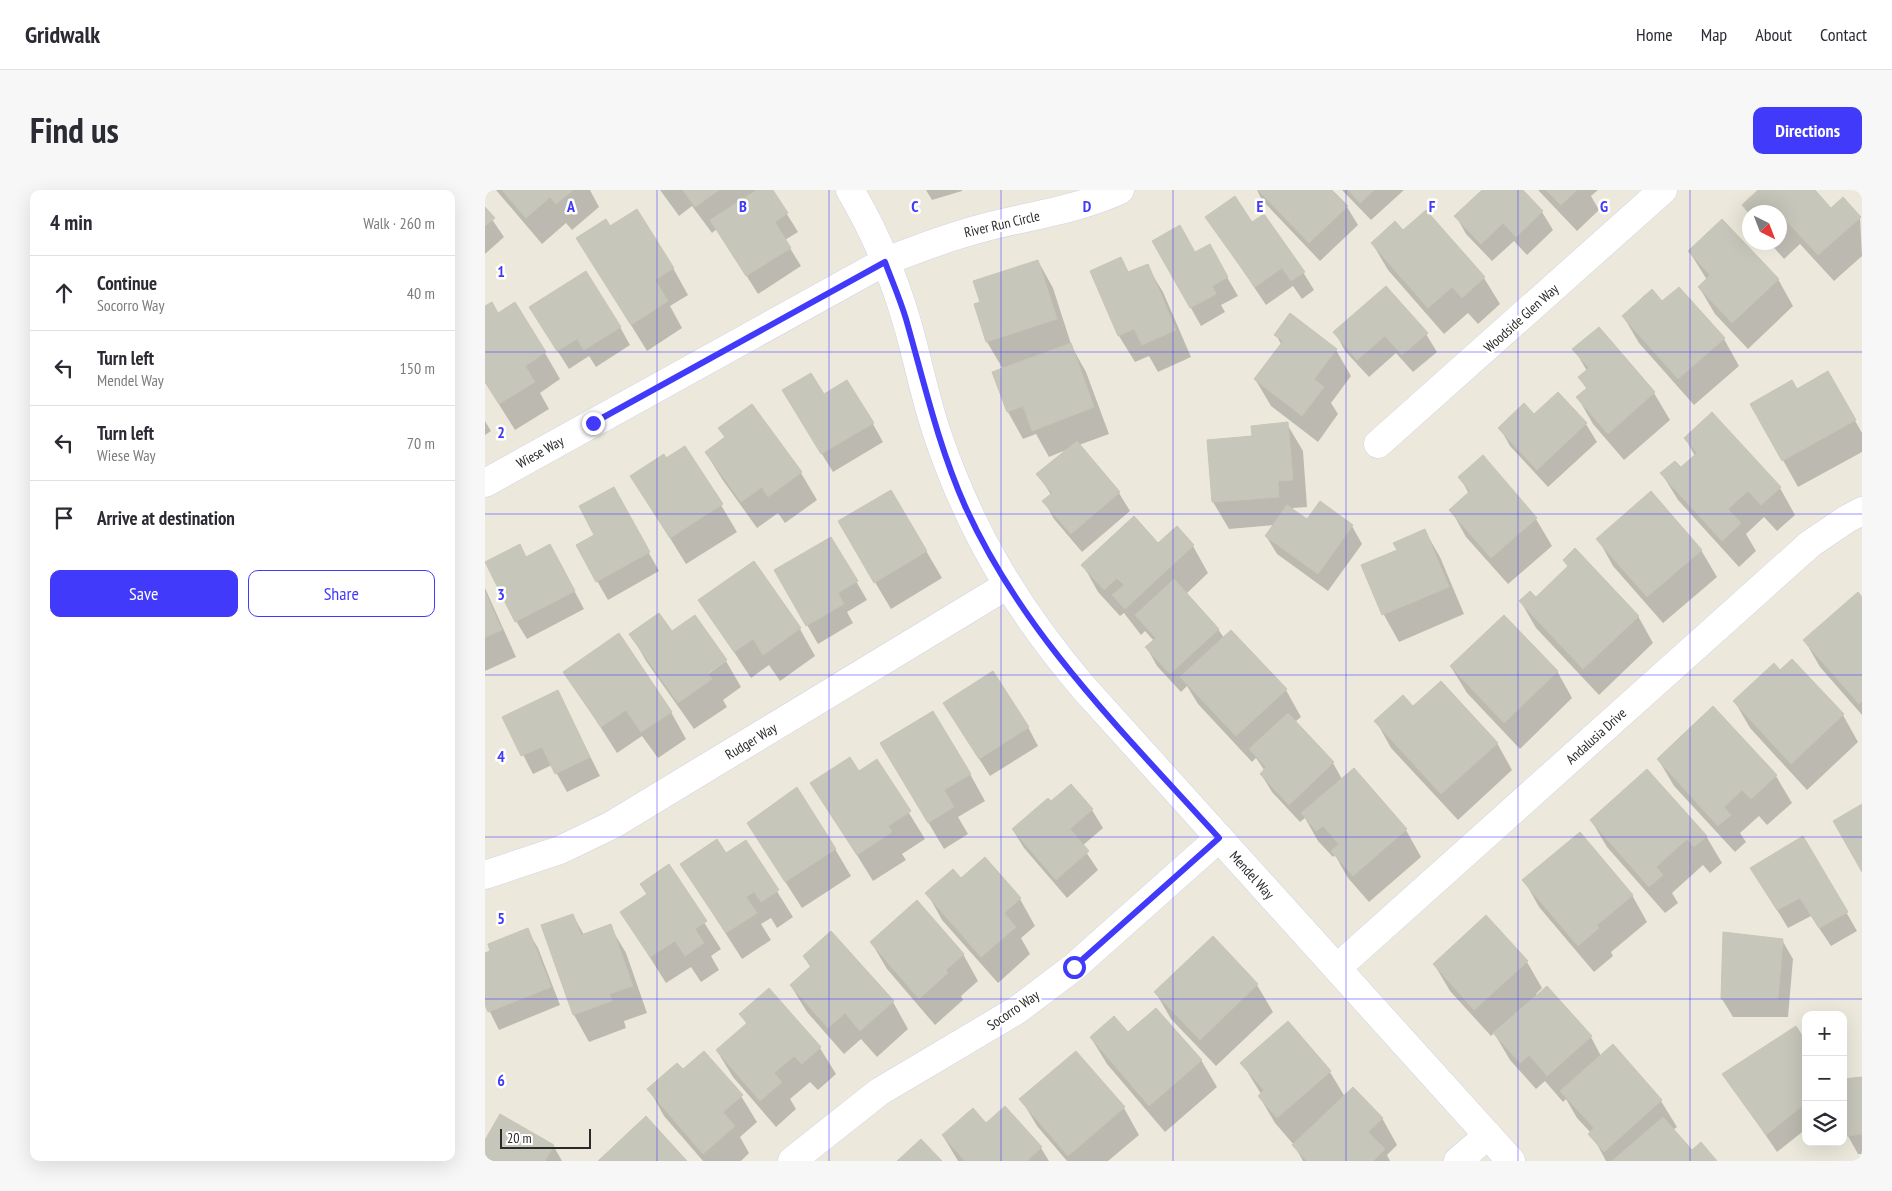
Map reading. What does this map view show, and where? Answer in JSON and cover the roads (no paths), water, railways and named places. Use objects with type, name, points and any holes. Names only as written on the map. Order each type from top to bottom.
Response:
[{"type":"street","name":"Mendel Way","points":[[850,190],[860,207],[885,262],[905,316],[938,438],[965,505],[1006,586],[1050,649],[1511,1161]]},
{"type":"street","name":"River Run Circle","points":[[885,262],[946,238],[1062,210],[1120,190]]},
{"type":"street","name":"Woodside Glen Way","points":[[1378,444],[1663,190]]},
{"type":"street","name":"Wiese Way","points":[[485,483],[885,262]]},
{"type":"street","name":"Andalusia Drive","points":[[1337,968],[1810,544],[1847,519],[1862,512]]},
{"type":"street","name":"Rudger Way","points":[[485,875],[560,850],[612,825],[1006,586]]},
{"type":"street","name":"Socorro Way","points":[[792,1161],[879,1092],[1017,1010],[1074,967],[1219,838]]},
{"type":"street","points":[[1459,1161],[1488,1135]]}]
